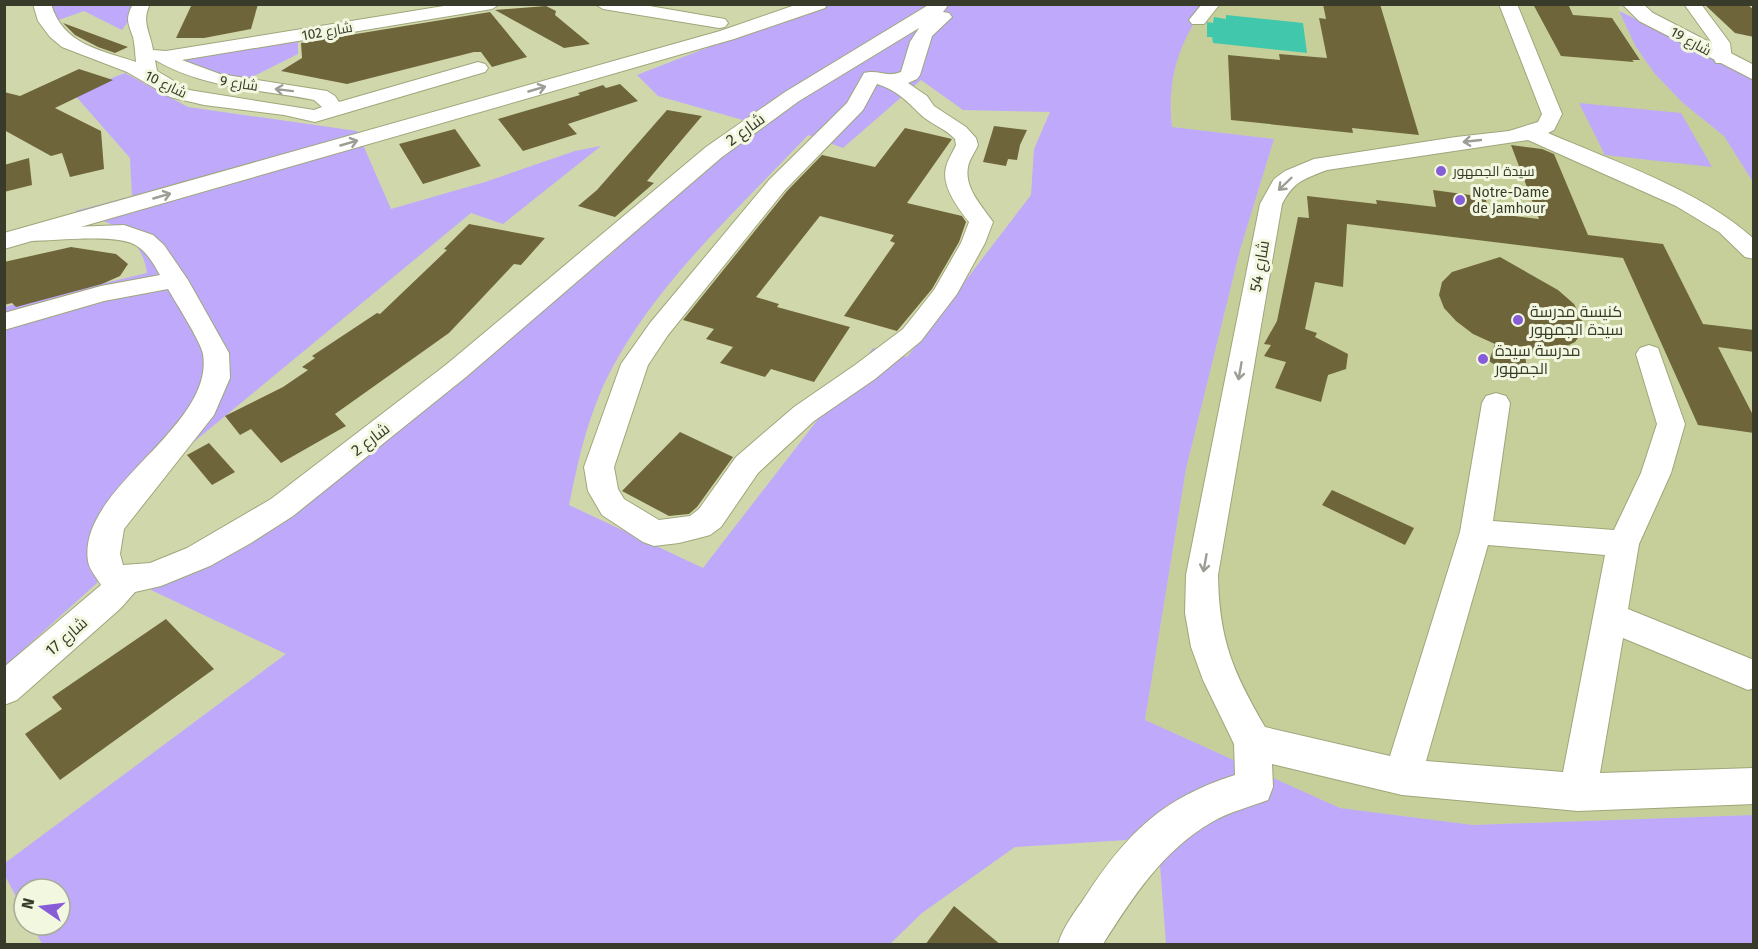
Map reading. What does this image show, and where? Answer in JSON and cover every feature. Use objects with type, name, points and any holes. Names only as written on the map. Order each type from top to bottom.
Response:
[{"type":"main road","points":[[4,220],[322,120],[374,117],[719,23],[778,4]]},
{"type":"main road","points":[[126,219],[728,35],[818,4]]},
{"type":"main road","name":"شارع 19","points":[[1631,4],[1646,17],[1754,74]]},
{"type":"main road","points":[[4,241],[30,234]]},
{"type":"street","name":"شارع 10","points":[[42,4],[50,25],[67,41],[93,54],[148,75],[166,87],[187,96],[281,109],[322,120]]},
{"type":"street","points":[[142,4],[136,15],[136,25],[143,42],[148,75]]},
{"type":"street","name":"شارع 102","points":[[163,57],[492,4]]},
{"type":"street","points":[[603,4],[719,23]]},
{"type":"street","name":"شارع 2","points":[[125,581],[143,578],[186,563],[218,548],[255,526],[429,394],[714,152],[788,99],[930,14],[941,4]]},
{"type":"street","points":[[886,39],[872,55],[868,68],[882,79],[920,100],[927,110],[959,131],[965,138],[967,145],[957,167],[957,182],[969,207],[981,222],[973,243],[944,294],[912,335],[865,372],[804,414],[747,465],[710,518],[699,526],[679,531],[654,533],[613,507],[603,490],[599,467],[634,364],[659,329],[777,185],[882,79],[910,75],[919,38],[933,22],[959,4]]},
{"type":"street","points":[[1198,20],[1212,4]]},
{"type":"street","points":[[1508,4],[1552,114],[1547,126],[1530,133]]},
{"type":"street","points":[[1692,4],[1721,43],[1724,59]]},
{"type":"street","name":"شارع 9","points":[[143,42],[180,68],[206,78],[320,95],[328,100],[322,120]]},
{"type":"street","points":[[322,120],[477,68]]},
{"type":"street","points":[[1530,133],[1684,201],[1727,227],[1754,252]]},
{"type":"street","name":"شارع 54","points":[[1253,742],[1227,697],[1210,654],[1202,613],[1202,575],[1275,193],[1293,176],[1322,164],[1530,133]]},
{"type":"street","points":[[30,234],[126,219],[151,245],[177,280],[216,353],[216,378],[212,392],[194,423],[112,521],[106,535],[104,564],[110,573],[125,581]]},
{"type":"street","points":[[4,322],[101,294],[177,280]]},
{"type":"street","points":[[1578,792],[1623,544],[1656,473],[1671,424],[1649,354]]},
{"type":"street","points":[[1402,777],[1476,532],[1496,402]]},
{"type":"street","points":[[1476,532],[1623,544]]},
{"type":"street","name":"شارع 17","points":[[4,689],[125,581]]},
{"type":"street","points":[[1610,617],[1748,674]]},
{"type":"street","points":[[1079,945],[1122,875],[1163,832],[1199,807],[1254,786],[1253,742],[1402,777],[1578,792],[1754,786]]},
{"type":"shaded area","points":[[1208,4],[1189,32],[1177,62],[1171,93],[1172,127],[1274,139],[1240,250],[1186,469],[1145,720],[1340,808],[1473,825],[1753,815],[1754,944],[1166,944],[1158,838],[1015,847],[922,913],[890,944],[42,944],[38,937],[72,937],[72,877],[12,877],[12,889],[5,876],[5,863],[286,654],[151,590],[364,451],[610,255],[750,122],[658,96],[637,75],[817,5]],"holes":[[[921,80],[963,110],[1050,112],[1034,149],[1031,195],[907,357],[873,348],[703,568],[569,505],[582,447],[595,405],[620,355],[642,320],[694,255],[808,135],[843,148]]]},
{"type":"shaded area","points":[[40,5],[140,5],[122,30],[84,11],[53,22]]},
{"type":"shaded area","name":"مدرسة سيدة الجمهور","points":[[1208,5],[1618,5],[1636,47],[1655,74],[1684,104],[1724,136],[1753,182],[1753,815],[1473,825],[1340,808],[1145,720],[1186,469],[1240,250],[1274,139],[1172,127],[1171,90],[1177,57],[1190,28]]},
{"type":"shaded area","points":[[1619,11],[1753,74],[1753,182],[1724,136],[1684,104],[1655,74],[1636,47]]},
{"type":"shaded area","points":[[298,38],[298,54],[240,83],[169,56]]},
{"type":"shaded area","points":[[125,73],[188,107],[357,131],[391,209],[485,182],[575,151],[601,146],[503,224],[471,213],[184,450],[162,470],[103,561],[97,583],[5,666],[4,307],[147,273],[138,249],[122,231],[100,219],[75,211],[132,196],[130,158],[73,93]]},
{"type":"shaded area","points":[[1579,103],[1681,113],[1712,167],[1605,155]]},
{"type":"water","points":[[1226,15],[1303,23],[1307,53],[1213,43],[1212,37],[1207,37],[1207,22],[1213,23],[1214,17],[1226,19]]},
{"type":"building","points":[[192,4],[258,4],[251,29],[204,38],[176,38]]},
{"type":"building","points":[[1323,4],[1380,4],[1419,135],[1352,128],[1353,133],[1231,120],[1228,55],[1280,60],[1279,54],[1327,58],[1319,18],[1326,19]]},
{"type":"building","points":[[1533,4],[1568,4],[1573,15],[1612,18],[1640,60],[1632,60],[1634,62],[1561,56]]},
{"type":"building","points":[[1704,4],[1747,4],[1754,10],[1754,37],[1735,33]]},
{"type":"building","points":[[546,6],[556,11],[555,15],[590,44],[564,48],[495,10]]},
{"type":"building","points":[[490,12],[527,57],[492,67],[481,52],[474,52],[347,84],[281,71],[302,58],[301,43]]},
{"type":"building","points":[[63,23],[128,47],[115,53],[98,47],[75,35]]},
{"type":"building","points":[[79,69],[113,80],[55,108],[101,131],[104,169],[70,177],[62,153],[51,156],[4,130],[4,92],[20,96]]},
{"type":"building","points":[[620,84],[638,101],[568,124],[577,134],[523,151],[498,119],[580,95],[578,93],[603,85],[606,88]]},
{"type":"building","points":[[667,110],[702,116],[647,181],[654,183],[615,217],[578,206],[597,190]]},
{"type":"building","points":[[994,126],[1027,130],[1020,145],[1017,160],[1008,159],[1006,166],[983,162]]},
{"type":"building","points":[[905,128],[952,139],[907,203],[962,216],[966,222],[959,242],[932,289],[897,331],[844,316],[895,243],[890,241],[894,235],[820,216],[756,297],[779,304],[777,307],[850,327],[814,382],[771,369],[765,377],[720,363],[733,347],[706,339],[714,329],[683,320],[787,191],[822,155],[875,167]]},
{"type":"building","points":[[455,129],[481,166],[423,184],[399,144]]},
{"type":"building","points":[[1511,145],[1542,149],[1554,154],[1588,235],[1663,244],[1703,324],[1754,330],[1754,352],[1718,347],[1754,417],[1754,433],[1698,425],[1623,258],[1347,224],[1343,287],[1315,282],[1305,329],[1317,333],[1315,337],[1348,354],[1346,369],[1328,375],[1321,402],[1275,388],[1286,362],[1264,356],[1271,345],[1264,344],[1277,321],[1298,217],[1309,218],[1307,196],[1377,204],[1376,200],[1436,207],[1433,190],[1485,197],[1490,213],[1539,219]]},
{"type":"building","points":[[29,158],[32,185],[4,192],[4,165]]},
{"type":"building","points":[[469,224],[545,238],[521,265],[514,264],[449,333],[335,414],[346,426],[281,463],[251,429],[240,435],[225,416],[283,387],[308,370],[302,367],[315,358],[312,356],[377,313],[380,314],[447,250],[444,249]]},
{"type":"building","points":[[71,247],[116,254],[128,264],[120,276],[102,284],[16,307],[12,303],[4,305],[4,262]]},
{"type":"building","name":"كنيسة مدرسة سيدة الجمهور","points":[[1500,257],[1558,290],[1574,304],[1582,319],[1583,331],[1575,342],[1561,349],[1525,354],[1527,371],[1507,373],[1489,361],[1495,344],[1473,334],[1456,321],[1444,308],[1439,295],[1442,282],[1452,272]]},
{"type":"building","points":[[680,432],[733,457],[697,507],[689,514],[669,516],[622,491]]},
{"type":"building","points":[[209,443],[235,472],[212,485],[187,455]]},
{"type":"building","points":[[1332,490],[1414,528],[1405,545],[1322,505]]},
{"type":"building","points":[[166,619],[214,669],[60,780],[25,734],[62,709],[52,697]]},
{"type":"building","points":[[954,906],[1001,945],[925,945]]},
{"type":"place","name":"سيدة الجمهور","points":[[1441,171]]},
{"type":"place","name":"Notre-Dame de Jamhour","points":[[1460,200]]},
{"type":"place","name":"كنيسة مدرسة سيدة الجمهور","points":[[1518,320]]},
{"type":"place","name":"مدرسة سيدة الجمهور","points":[[1483,359]]}]
